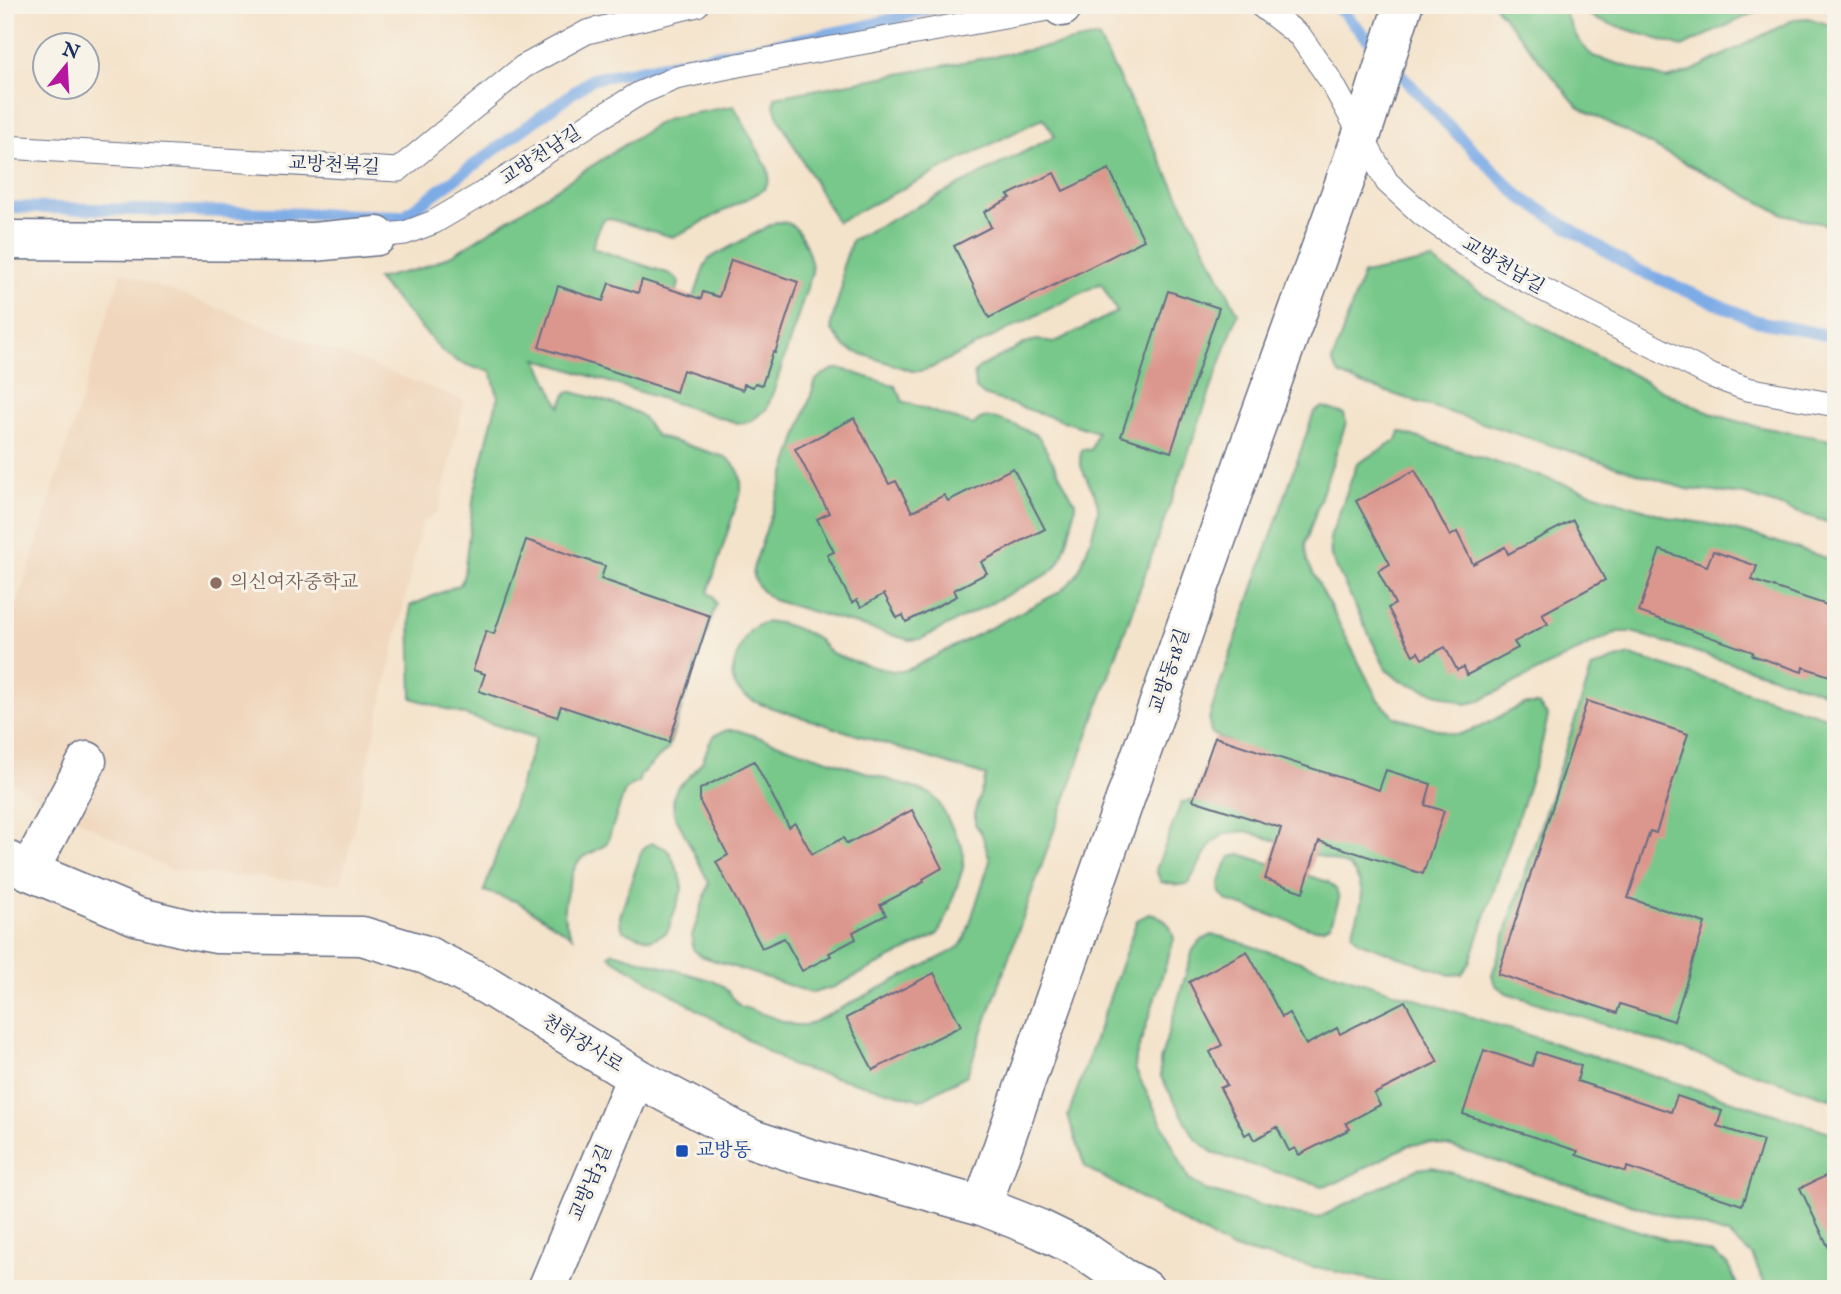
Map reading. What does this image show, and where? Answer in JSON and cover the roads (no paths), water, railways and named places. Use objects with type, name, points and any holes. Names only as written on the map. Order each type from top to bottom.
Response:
[{"type":"main road","name":"교방동18길","points":[[982,1206],[1246,454],[1361,137],[1402,8]]},
{"type":"main road","name":"교방천남길","points":[[5,240],[313,242],[377,236]]},
{"type":"main road","points":[[17,865],[87,761]]},
{"type":"main road","name":"천하장사로","points":[[17,865],[136,916],[186,928],[217,934],[362,936],[426,955],[488,986],[636,1077],[752,1139],[809,1158],[982,1206],[1081,1249],[1145,1289]]},
{"type":"main road","name":"교방남3길","points":[[547,1289],[636,1077]]},
{"type":"lane","name":"교방천북길","points":[[5,147],[398,170],[523,67],[587,32],[697,5]]},
{"type":"lane","name":"교방천남길","points":[[1260,5],[1300,36],[1331,81],[1387,182],[1423,215],[1517,276],[1712,376],[1746,389],[1836,405]]},
{"type":"lane","name":"교방천남길","points":[[377,236],[405,233],[434,222],[629,100],[676,78],[1064,6]]},
{"type":"waterway","points":[[5,207],[404,216],[592,79],[858,28],[944,5]]},
{"type":"waterway","points":[[1333,5],[1343,12],[1444,121],[1520,197],[1633,268],[1757,321],[1836,337]]},
{"type":"place","name":"의신여자중학교","points":[[216,583]]},
{"type":"place","name":"교방동","points":[[682,1151]]}]
